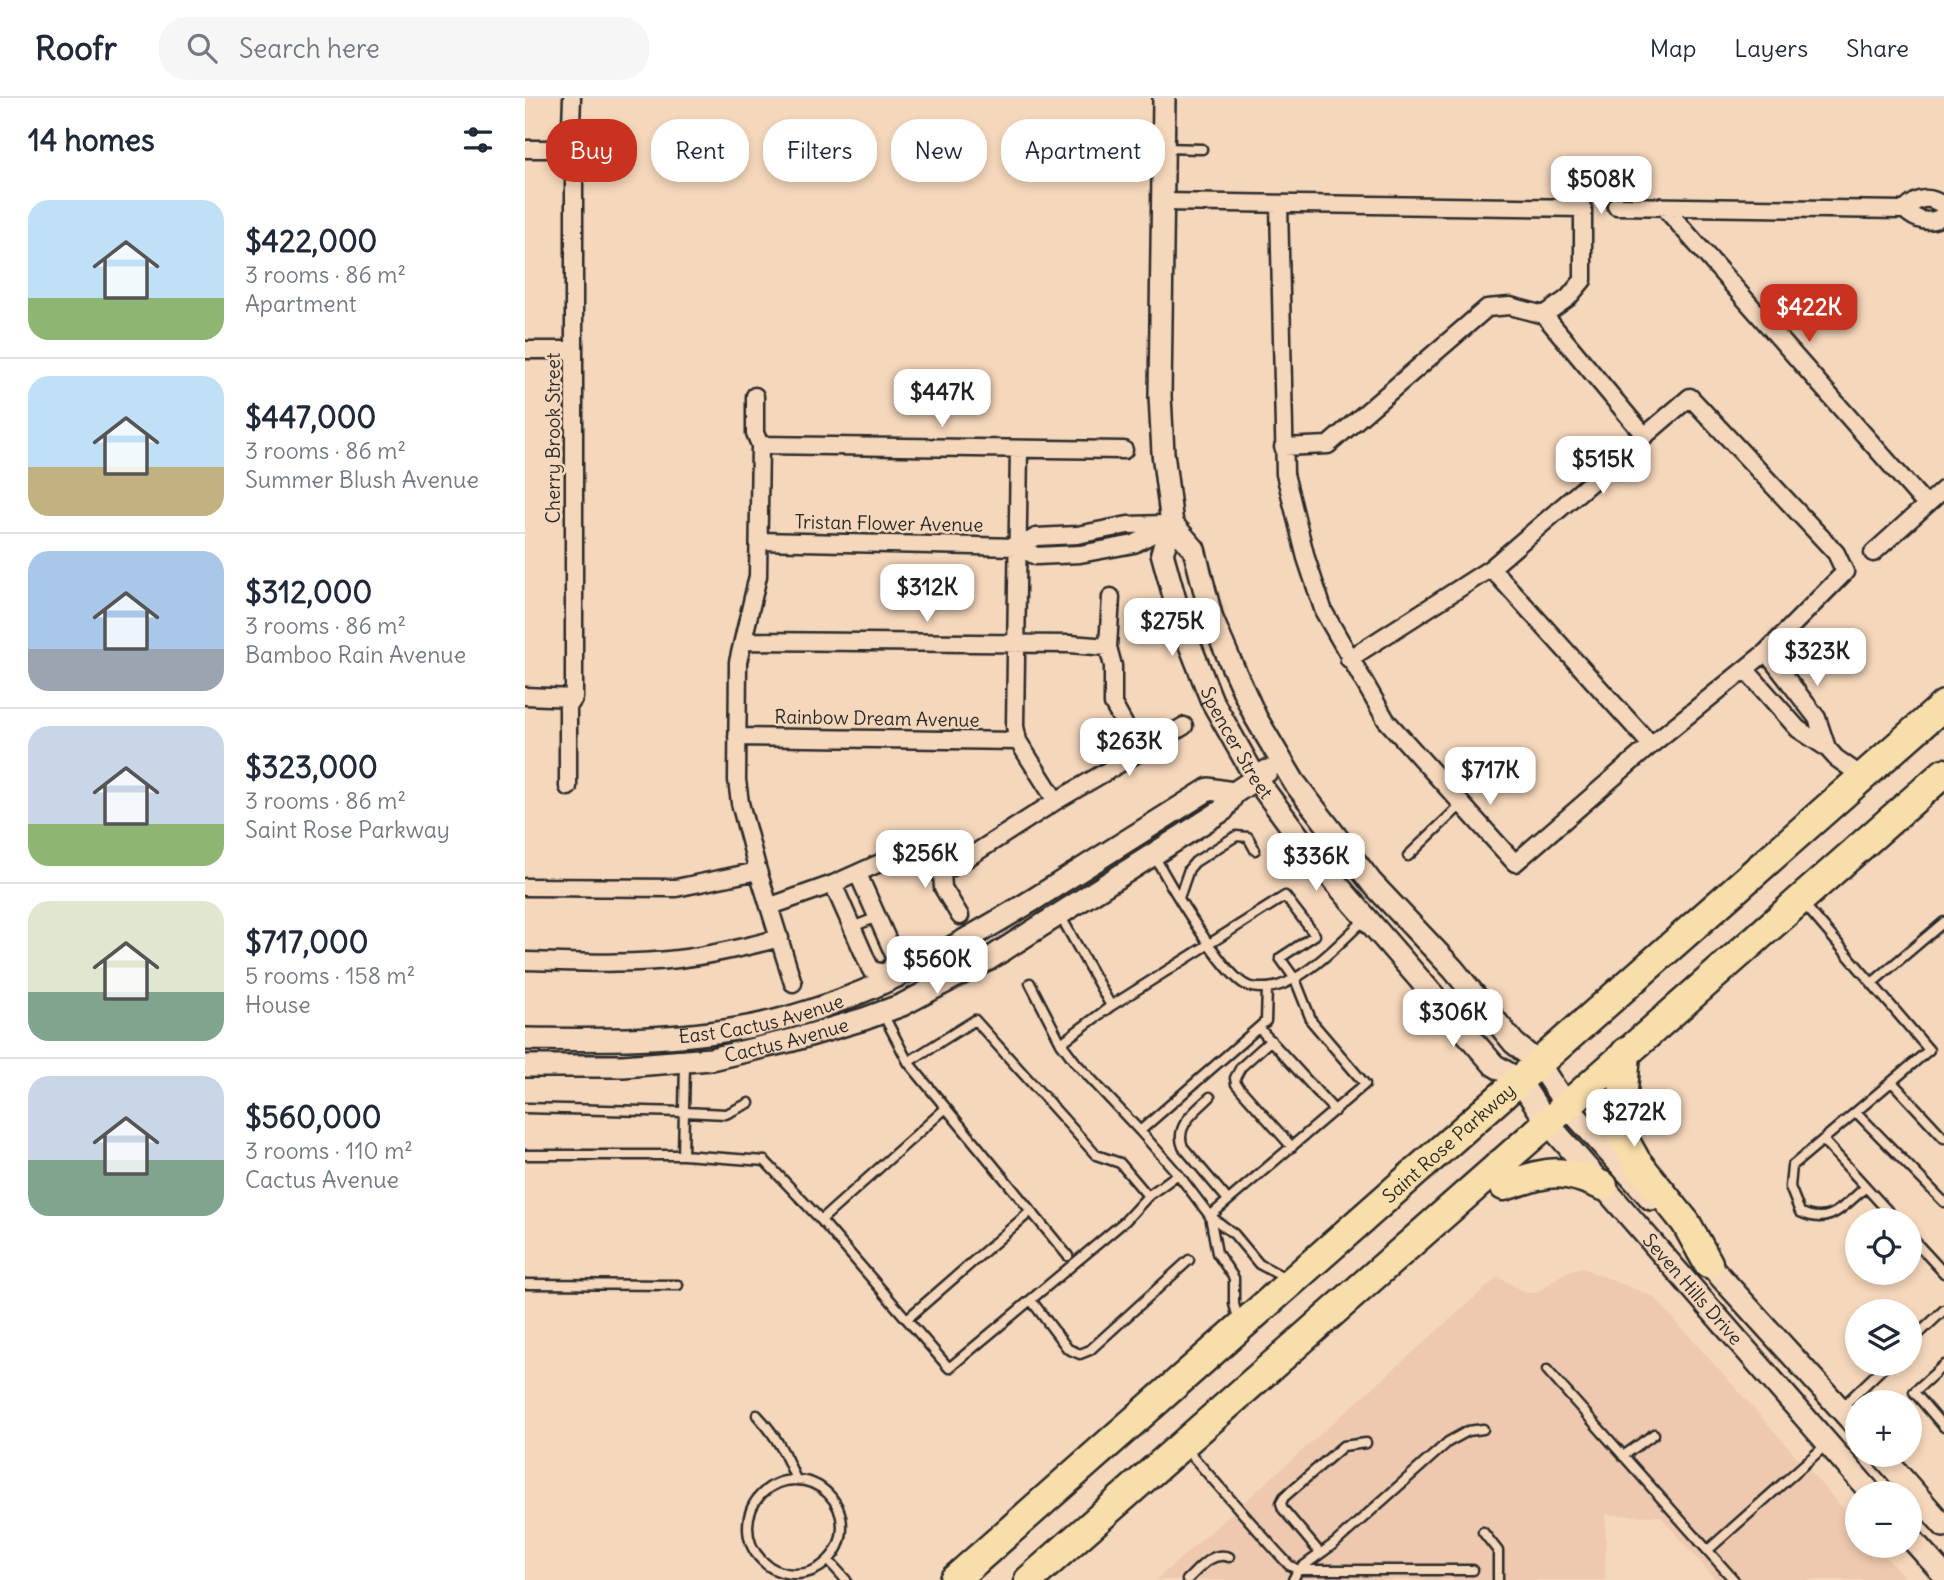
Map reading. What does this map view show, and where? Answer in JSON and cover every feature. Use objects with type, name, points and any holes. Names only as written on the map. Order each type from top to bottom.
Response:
[{"type":"highway","name":"Saint Rose Parkway","points":[[954,1580],[1944,705]]},
{"type":"highway","points":[[1028,1580],[1944,773]]},
{"type":"highway","points":[[1626,1052],[1619,1111],[1621,1134],[1636,1161],[1686,1223],[1708,1264]]},
{"type":"highway","points":[[1500,1164],[1504,1186],[1532,1177],[1565,1172],[1603,1186]]},
{"type":"main road","name":"Spencer Street","points":[[1164,98],[1164,119]]},
{"type":"main road","name":"Spencer Street","points":[[1163,182],[1160,396],[1163,453],[1173,524],[1163,554],[1182,625],[1212,701],[1268,770],[1323,823],[1371,882],[1453,969],[1514,1043],[1529,1072]]},
{"type":"main road","name":"Spencer Street","points":[[1173,524],[1194,549],[1212,619],[1256,718],[1268,770],[1315,859],[1495,1065],[1529,1072]]},
{"type":"main road","name":"Cactus Avenue","points":[[525,1066],[624,1066],[746,1053],[883,1012],[913,1000],[989,959],[1060,915],[1223,810],[1234,793],[1268,770]]},
{"type":"main road","name":"East Cactus Avenue","points":[[525,1039],[619,1040],[673,1037],[754,1025],[828,1006],[948,951],[1209,789],[1234,793]]},
{"type":"main road","points":[[1060,915],[1059,900],[1109,861],[1116,848]]},
{"type":"main road","points":[[811,1035],[828,1020],[882,998],[887,992],[889,977],[913,984],[969,960],[989,959]]},
{"type":"main road","points":[[678,1062],[675,1056],[684,1049],[741,1038],[754,1025]]},
{"type":"main road","name":"Seven Hills Drive","points":[[1529,1072],[1603,1186],[1860,1481]]},
{"type":"main road","name":"Seven Hills Drive","points":[[1557,1114],[1708,1264],[1845,1414]]},
{"type":"main road","points":[[1892,1467],[1944,1526]]},
{"type":"main road","points":[[1922,1550],[1944,1575]]},
{"type":"street","points":[[571,119],[572,98]]},
{"type":"street","points":[[525,149],[546,149]]},
{"type":"street","name":"Cherry Brook Street","points":[[568,787],[568,707],[574,698],[574,182]]},
{"type":"street","points":[[1616,206],[1905,210],[1918,199],[1927,197],[1944,206]]},
{"type":"street","points":[[1162,202],[1583,208],[1583,280],[1569,298],[1544,315]]},
{"type":"street","points":[[1279,204],[1283,447],[1286,474],[1306,558],[1324,612],[1349,659],[1386,720],[1515,863],[1651,745],[1766,652],[1845,572],[1836,553],[1690,397],[1491,568],[1349,659]]},
{"type":"street","points":[[1664,207],[1926,505]]},
{"type":"street","points":[[1905,210],[1913,218],[1926,221],[1940,219],[1944,215]]},
{"type":"street","points":[[1283,447],[1328,444],[1487,308],[1510,306],[1544,315],[1644,435]]},
{"type":"street","points":[[525,349],[574,349]]},
{"type":"street","points":[[755,396],[755,432],[760,444],[758,576],[738,662],[737,780],[740,803],[758,871],[793,983]]},
{"type":"street","points":[[760,444],[1124,450]]},
{"type":"street","points":[[1019,449],[1015,726],[1018,741],[1056,801]]},
{"type":"street","points":[[1873,553],[1944,488]]},
{"type":"street","name":"Tristan Flower Avenue","points":[[1018,547],[1036,537],[1085,533],[1128,525],[1173,524]]},
{"type":"street","name":"Tristan Flower Avenue","points":[[759,541],[1018,547],[1036,556],[1067,556],[1134,544],[1173,524]]},
{"type":"street","points":[[1491,568],[1651,745]]},
{"type":"street","points":[[1111,597],[1108,647],[1113,666],[1113,704],[1139,751]]},
{"type":"street","points":[[743,641],[1070,643],[1108,647]]},
{"type":"street","points":[[1766,652],[1817,718],[1827,748]]},
{"type":"street","points":[[1745,669],[1798,729],[1863,776]]},
{"type":"street","points":[[525,696],[574,698]]},
{"type":"street","points":[[942,872],[1184,726]]},
{"type":"street","name":"Rainbow Dream Avenue","points":[[737,737],[1018,741]]},
{"type":"street","points":[[771,906],[858,874],[920,845],[942,872],[943,888],[960,916]]},
{"type":"street","points":[[525,887],[638,890],[676,888],[758,871]]},
{"type":"street","points":[[833,884],[871,970],[889,977],[896,959],[858,874]]},
{"type":"street","points":[[525,961],[645,962],[679,959],[780,938]]},
{"type":"lane","points":[[1165,148],[1202,149]]},
{"type":"lane","points":[[1085,533],[1090,552]]},
{"type":"lane","points":[[1408,856],[1462,804]]},
{"type":"lane","points":[[1179,898],[1189,869],[1195,862],[1236,836],[1248,837],[1255,850]]},
{"type":"lane","points":[[1154,855],[1210,944],[1235,976],[1247,986],[1267,988],[1295,979],[1329,953],[1366,918]]},
{"type":"lane","points":[[1061,1043],[1111,1006],[1286,896],[1315,935],[1280,958],[1295,979],[1312,1022],[1365,1084],[1209,1216]]},
{"type":"lane","points":[[1800,899],[1929,1050],[1792,1166],[1790,1187],[1800,1212],[1813,1218],[1829,1217],[1866,1187]]},
{"type":"lane","points":[[1060,915],[1111,1006]]},
{"type":"lane","points":[[852,928],[878,917]]},
{"type":"lane","points":[[1872,984],[1944,922]]},
{"type":"lane","points":[[1030,983],[1061,1043],[1076,1063],[1178,1174],[1209,1216],[1234,1234],[1259,1264],[1291,1281]]},
{"type":"lane","points":[[1140,1131],[1266,1021],[1267,988]]},
{"type":"lane","points":[[883,1012],[908,1062],[1068,1256]]},
{"type":"lane","points":[[908,1062],[975,1020],[1096,1155],[1120,1163],[1148,1196]]},
{"type":"lane","points":[[1259,1028],[1335,1111]]},
{"type":"lane","points":[[1271,1040],[1241,1067],[1235,1078],[1236,1084],[1292,1147]]},
{"type":"lane","points":[[678,1062],[684,1112],[683,1155]]},
{"type":"lane","points":[[1893,1083],[1944,1138]]},
{"type":"lane","points":[[1210,1097],[1185,1122],[1180,1131],[1180,1139],[1183,1147],[1229,1200]]},
{"type":"lane","points":[[525,1108],[726,1114],[749,1103]]},
{"type":"lane","points":[[821,1220],[946,1108]]},
{"type":"lane","points":[[1857,1112],[1944,1202]]},
{"type":"lane","points":[[1823,1140],[1885,1208]]},
{"type":"lane","points":[[525,1154],[683,1155],[765,1161],[821,1220],[949,1368],[1125,1221],[1148,1196],[1178,1174]]},
{"type":"lane","points":[[907,1319],[1031,1211]]},
{"type":"lane","points":[[1209,1216],[1217,1253],[1234,1278],[1234,1304],[1240,1326]]},
{"type":"lane","points":[[1922,1249],[1944,1273]]},
{"type":"lane","points":[[1031,1300],[1068,1349],[1080,1354],[1090,1350],[1189,1261]]},
{"type":"lane","points":[[525,1284],[678,1285]]},
{"type":"lane","points":[[1922,1331],[1944,1310]]},
{"type":"lane","points":[[1944,1365],[1914,1392],[1944,1427]]},
{"type":"lane","points":[[1546,1370],[1734,1580]]},
{"type":"lane","points":[[1840,1409],[1874,1376]]},
{"type":"lane","points":[[757,1415],[772,1431],[796,1480]]},
{"type":"lane","points":[[1293,1580],[1298,1570],[1335,1543],[1448,1442],[1468,1431],[1483,1429]]},
{"type":"lane","points":[[1623,1456],[1654,1434]]},
{"type":"lane","points":[[1319,1553],[1283,1509],[1282,1503],[1285,1497],[1343,1447],[1352,1443],[1366,1443]]},
{"type":"lane","points":[[1708,1550],[1828,1444]]},
{"type":"lane","points":[[1182,1445],[1277,1552],[1298,1570],[1472,1570]]},
{"type":"lane","points":[[796,1480],[824,1490],[834,1501],[842,1530],[839,1544],[828,1560],[806,1573],[791,1574],[775,1570],[762,1561],[753,1548],[748,1533],[749,1517],[755,1502],[766,1490],[780,1483],[796,1480]]},
{"type":"lane","points":[[1483,1532],[1498,1551],[1498,1580]]},
{"type":"lane","points":[[1187,1580],[1210,1559],[1223,1555],[1229,1557]]},
{"type":"lane","points":[[828,1560],[846,1580]]},
{"type":"lane","points":[[771,1580],[775,1570]]},
{"type":"shaded area","points":[[1582,1268],[1654,1297],[1845,1511],[1845,1558],[1887,1558],[1907,1580],[1716,1580],[1660,1516],[1606,1515],[1605,1580],[1156,1580],[1498,1277],[1526,1293],[1536,1293],[1566,1272]]}]
